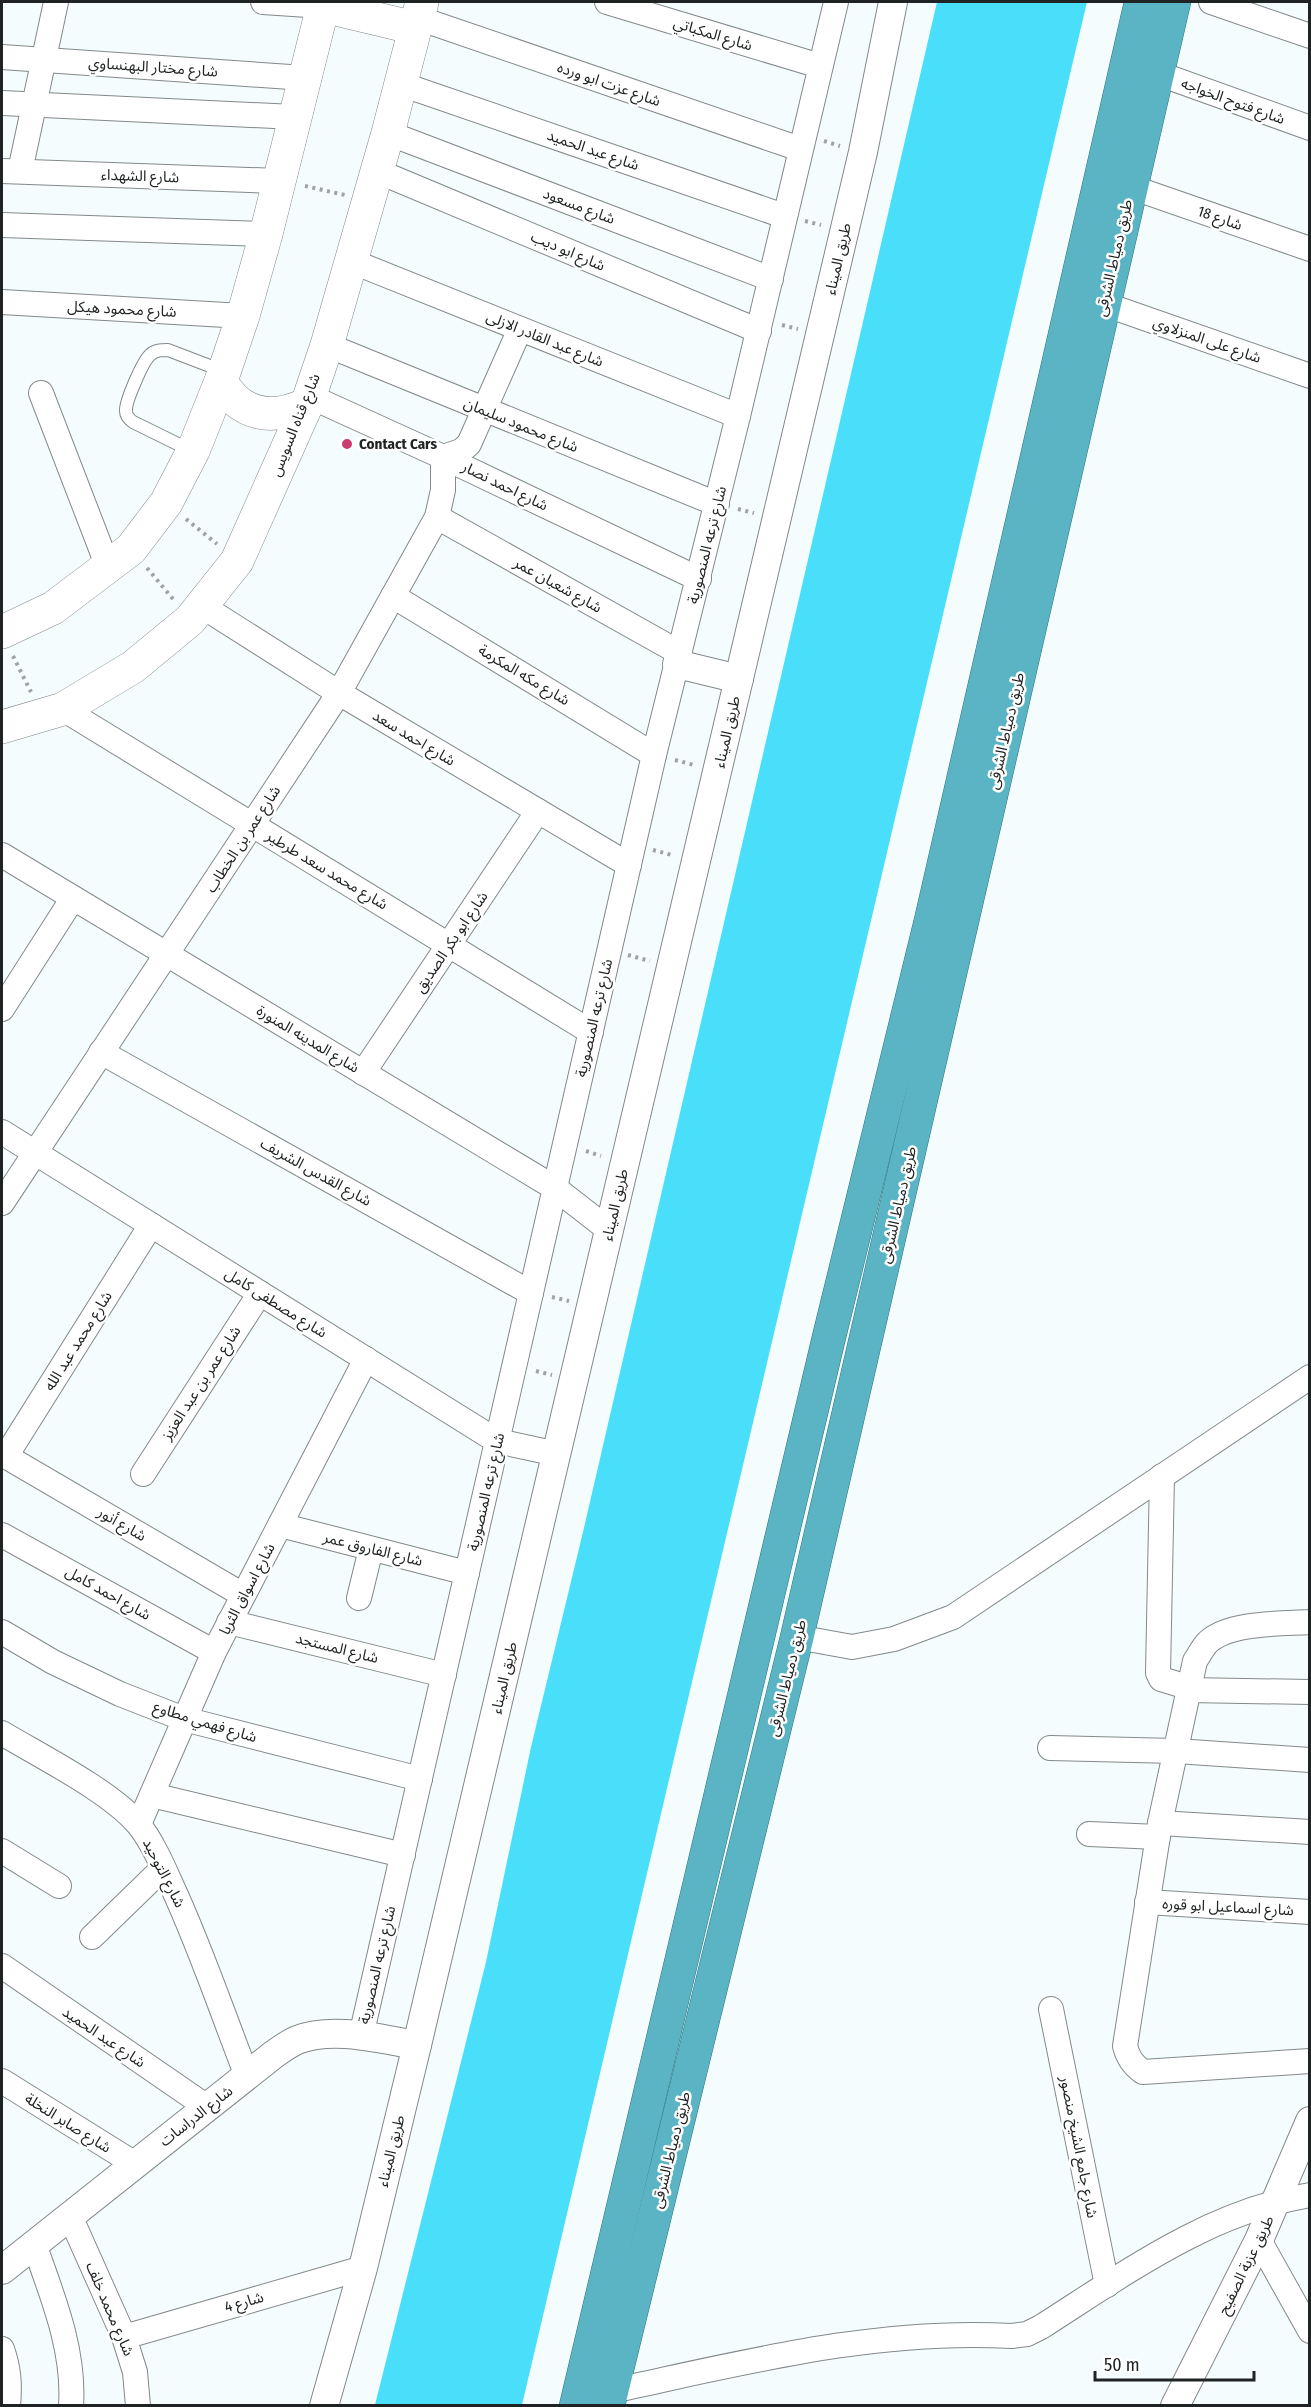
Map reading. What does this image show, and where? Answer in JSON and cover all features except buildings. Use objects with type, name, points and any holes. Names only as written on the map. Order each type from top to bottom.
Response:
[{"type":"highway","name":"طريق دمياط الشرقى","points":[[610,2398],[797,1637],[1141,2]]},
{"type":"highway","name":"طريق دمياط الشرقى","points":[[576,2406],[829,1337],[947,923],[1104,304],[1174,2]]},
{"type":"main road","points":[[7,643],[120,558],[166,503],[193,451],[223,376],[243,316],[305,78],[334,5],[418,16]]},
{"type":"main road","name":"شارع قناه السويس","points":[[2,727],[53,712],[133,667],[196,613],[237,561],[308,400],[327,345],[388,133],[418,16]]},
{"type":"main road","points":[[223,376],[229,395],[242,406],[258,412],[274,414],[291,412],[308,400]]},
{"type":"street","points":[[11,171],[34,105],[56,2]]},
{"type":"street","points":[[263,2],[334,5]]},
{"type":"street","name":"شارع المكباتي","points":[[607,2],[820,66]]},
{"type":"street","name":"شارع ترعه المنصورية","points":[[361,2036],[654,754],[699,579],[836,2]]},
{"type":"street","name":"طريق الميناء","points":[[324,2406],[363,2268],[558,1454],[844,231],[893,2]]},
{"type":"street","points":[[1210,2],[1310,36]]},
{"type":"street","name":"شارع عزت ابو ورده","points":[[418,16],[802,142]]},
{"type":"street","name":"شارع مختار البهنساوي","points":[[2,57],[305,78]]},
{"type":"street","name":"شارع فتوح الخواجه","points":[[1157,73],[1310,128]]},
{"type":"street","name":"شارع عبد الحميد","points":[[401,84],[784,216]]},
{"type":"street","points":[[2,103],[294,117]]},
{"type":"street","name":"شارع مسعود","points":[[388,133],[771,279]]},
{"type":"street","name":"شارع الشهداء","points":[[11,171],[278,181]]},
{"type":"street","name":"شارع ابو ديب","points":[[373,185],[760,325]]},
{"type":"street","name":"شارع 18","points":[[1131,187],[1310,249]]},
{"type":"street","points":[[2,225],[266,234]]},
{"type":"street","name":"شارع عبد القادر الازلى","points":[[351,261],[738,416]]},
{"type":"street","name":"شارع محمود هيكل","points":[[2,302],[243,316]]},
{"type":"street","name":"شارع على المنزلاوي","points":[[1104,304],[1310,376]]},
{"type":"street","points":[[443,457],[461,451],[469,444],[520,329]]},
{"type":"street","name":"شارع محمود سليمان","points":[[327,345],[717,504]]},
{"type":"street","points":[[41,393],[120,558]]},
{"type":"street","name":"شارع احمد نصار","points":[[308,400],[443,457],[699,579]]},
{"type":"street","name":"شارع عمر بن الخطاب","points":[[2,1203],[339,693],[437,518],[443,490],[443,457]]},
{"type":"street","name":"شارع شعبان عمر","points":[[437,518],[678,659]]},
{"type":"street","name":"شارع مكه المكرمة","points":[[393,596],[654,754]]},
{"type":"street","name":"شارع احمد سعد","points":[[196,613],[339,693],[538,812],[631,855]]},
{"type":"street","points":[[678,659],[739,680]]},
{"type":"street","name":"شارع محمد سعد طرطير","points":[[53,712],[252,825],[591,1032]]},
{"type":"street","name":"شارع ابو بكر الصديق","points":[[363,1073],[538,812]]},
{"type":"street","name":"شارع المدينه المنورة","points":[[2,855],[555,1188],[609,1230]]},
{"type":"street","points":[[2,1009],[73,898]]},
{"type":"street","name":"شارع القدس الشريف","points":[[101,1052],[531,1293]]},
{"type":"street","name":"شارع مصطفى كامل","points":[[2,1132],[497,1441],[558,1454]]},
{"type":"street","name":"شارع محمد عبد الله","points":[[4,1455],[150,1225]]},
{"type":"street","name":"شارع عمر بن عبد العزيز","points":[[143,1474],[260,1293]]},
{"type":"street","name":"شارع اسواق الثريا","points":[[138,1824],[214,1652],[366,1359]]},
{"type":"street","points":[[797,1637],[852,1647],[894,1640],[953,1617],[1310,1377]]},
{"type":"street","name":"شارع أنور","points":[[4,1455],[243,1595]]},
{"type":"street","points":[[1162,1476],[1158,1673],[1161,1679],[1184,1686],[1187,1690],[1310,1692]]},
{"type":"street","name":"شارع الفاروق عمر","points":[[280,1525],[467,1573]]},
{"type":"street","name":"شارع احمد كامل","points":[[2,1535],[214,1652]]},
{"type":"street","points":[[359,1598],[371,1549]]},
{"type":"street","name":"شارع المستجد","points":[[229,1622],[444,1675]]},
{"type":"street","points":[[1310,1622],[1244,1627],[1222,1632],[1207,1642],[1195,1661],[1159,1830],[1125,2035],[1128,2056],[1143,2072],[1310,2061]]},
{"type":"street","name":"شارع فهمي مطاوع","points":[[2,1632],[53,1662],[120,1694],[184,1719],[420,1779]]},
{"type":"street","name":"شارع التوحيد","points":[[2,1733],[111,1800],[138,1824],[164,1868],[184,1911],[247,2076]]},
{"type":"street","points":[[1050,1748],[1176,1751],[1310,1760]]},
{"type":"street","points":[[152,1795],[403,1855]]},
{"type":"street","points":[[1089,1834],[1159,1830],[1310,1832]]},
{"type":"street","points":[[2,1851],[59,1886]]},
{"type":"street","points":[[92,1937],[164,1868]]},
{"type":"street","name":"شارع اسماعيل ابو قوره","points":[[1147,1902],[1310,1912]]},
{"type":"street","name":"شارع عبد الحميد","points":[[2,1966],[207,2107]]},
{"type":"street","name":"شارع جامع الشيخ منصور","points":[[1052,2010],[1107,2285]]},
{"type":"street","name":"شارع الدراسات","points":[[13,2256],[70,2216],[207,2107],[295,2041],[321,2034],[361,2036],[417,2045]]},
{"type":"street","name":"شارع صابر النخلة","points":[[2,2081],[135,2164]]},
{"type":"street","name":"طريق عزبة الصفيح","points":[[1175,2406],[1259,2240],[1310,2121]]},
{"type":"street","points":[[610,2398],[826,2346],[898,2338],[1027,2334],[1159,2252],[1215,2223],[1277,2200],[1310,2195]]},
{"type":"street","name":"شارع محمد خلف","points":[[70,2216],[124,2337],[135,2372],[138,2406]]},
{"type":"street","points":[[1259,2240],[1310,2331]]},
{"type":"street","points":[[13,2256],[60,2319],[72,2391],[71,2406]]},
{"type":"street","name":"شارع 4","points":[[124,2337],[363,2268]]},
{"type":"street","points":[[2,2349],[8,2365],[10,2383],[8,2406]]},
{"type":"lane","points":[[193,451],[133,422],[125,409],[127,401],[146,360],[159,350],[168,350],[223,376]]},
{"type":"path","points":[[802,142],[862,152]]},
{"type":"path","points":[[278,181],[373,185]]},
{"type":"path","points":[[784,216],[844,231]]},
{"type":"path","points":[[760,325],[820,335]]},
{"type":"path","points":[[166,503],[237,561]]},
{"type":"path","points":[[717,504],[776,518]]},
{"type":"path","points":[[120,558],[196,613]]},
{"type":"path","points":[[7,643],[53,712]]},
{"type":"path","points":[[654,754],[717,772]]},
{"type":"path","points":[[631,855],[696,861]]},
{"type":"path","points":[[610,950],[671,966]]},
{"type":"path","points":[[565,1144],[624,1164]]},
{"type":"path","points":[[531,1293],[591,1306]]},
{"type":"path","points":[[514,1366],[574,1380]]},
{"type":"water","points":[[937,2],[1087,2],[522,2405],[375,2405],[486,1962],[531,1747],[583,1532]]},
{"type":"place","name":"Contact Cars","points":[[347,444]]}]
